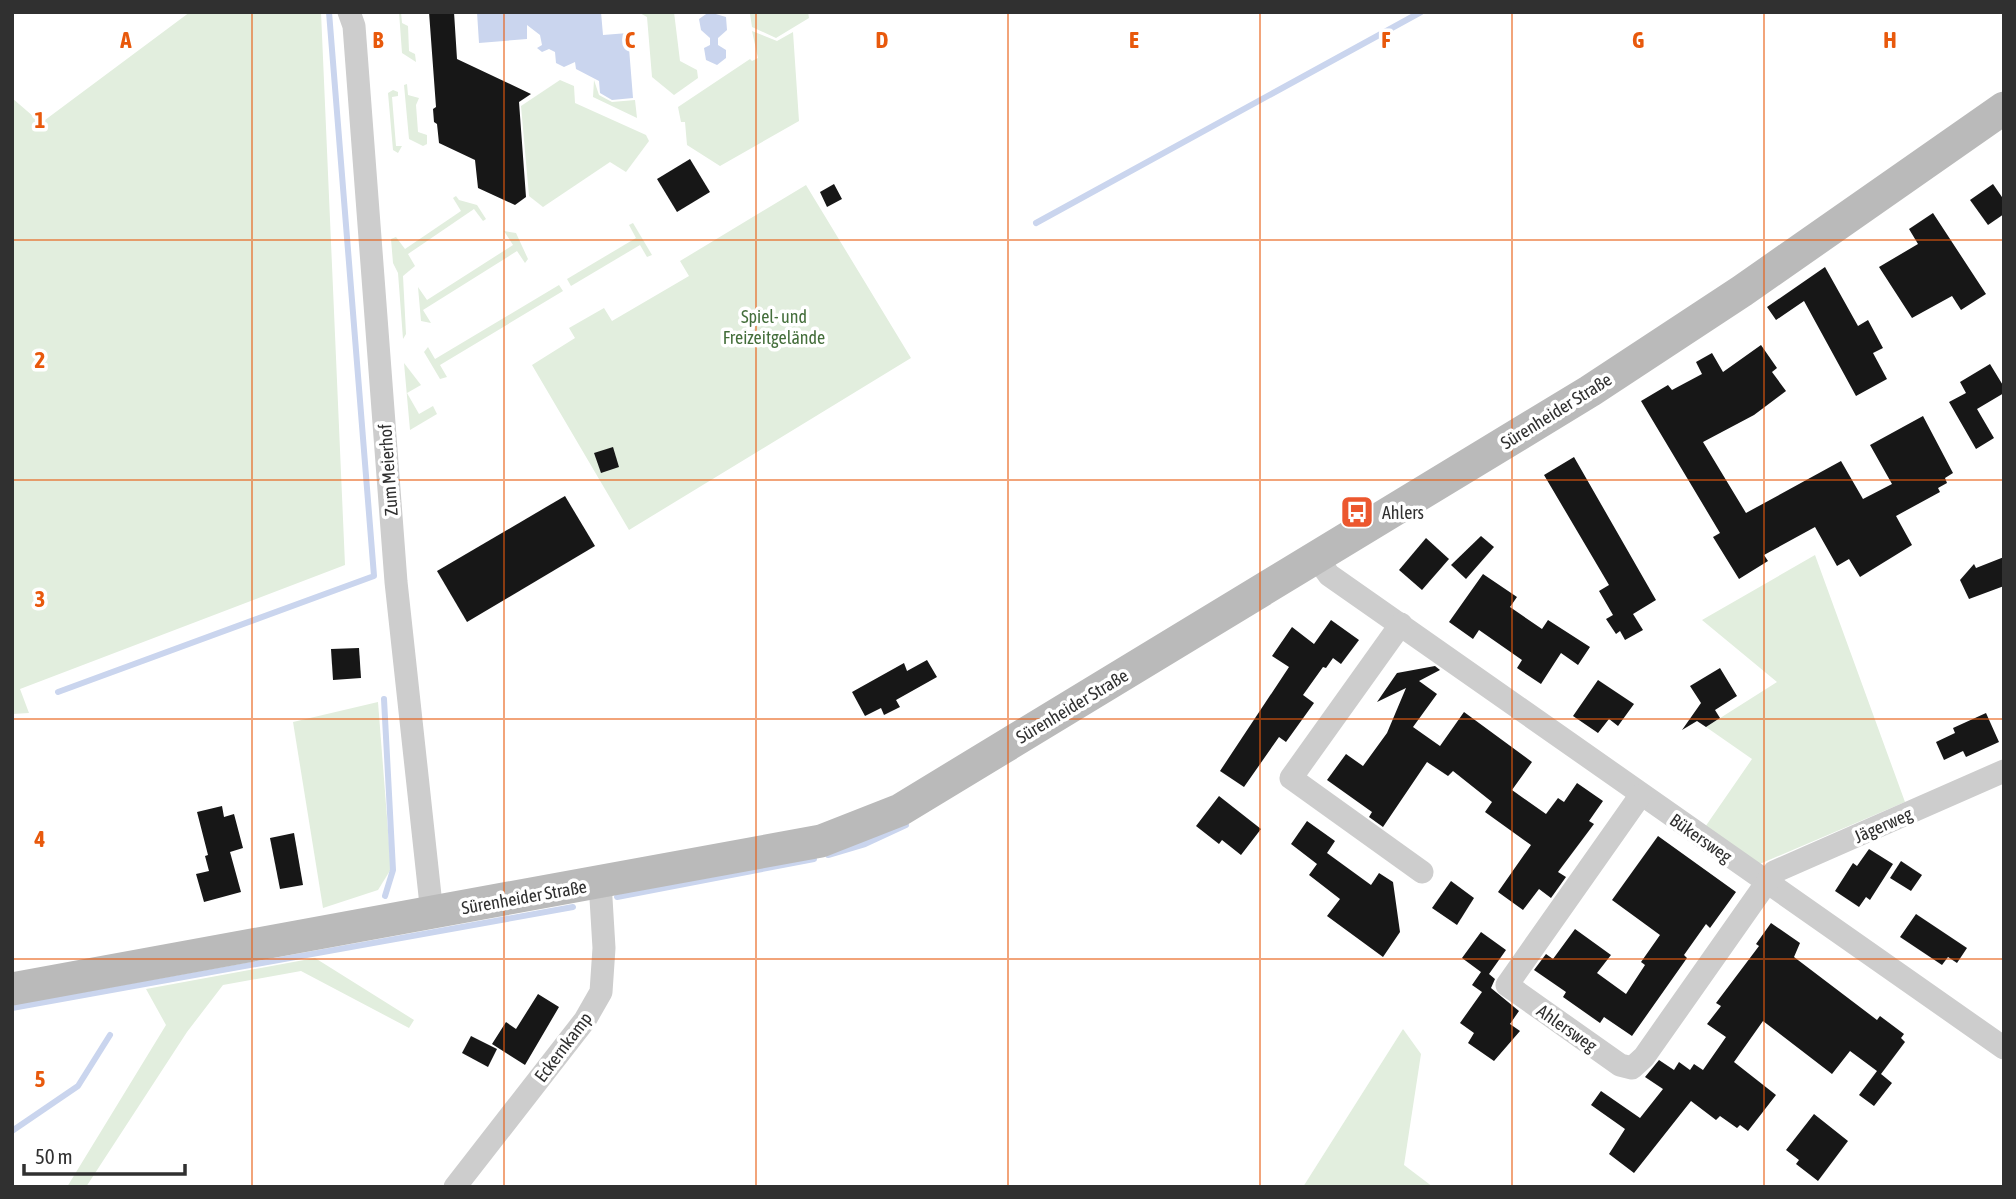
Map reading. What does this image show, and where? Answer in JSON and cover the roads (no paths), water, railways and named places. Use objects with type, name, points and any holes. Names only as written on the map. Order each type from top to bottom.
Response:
[{"type":"main road","name":"Sürenheider Straße","points":[[12,989],[821,841],[900,810],[1614,376],[1742,291],[2004,108]]},
{"type":"street","name":"Zum Meierhof","points":[[354,17],[396,582],[432,914]]},
{"type":"street","name":"Bükersweg","points":[[1316,557],[1329,575],[1640,796],[2004,1048]]},
{"type":"street","points":[[1401,624],[1291,778],[1422,872]]},
{"type":"street","name":"Jägerweg","points":[[1766,884],[1774,873],[2004,771]]},
{"type":"street","name":"Ahlersweg","points":[[1640,796],[1507,985],[1619,1065],[1632,1068],[1644,1057],[1766,884]]},
{"type":"street","name":"Eckernkamp","points":[[455,1187],[585,1020],[601,992],[604,948],[600,883]]},
{"type":"water","points":[[477,12],[601,12],[603,35],[628,33],[632,36],[633,47],[629,48],[633,98],[612,100],[600,93],[599,81],[576,69],[575,62],[564,67],[556,63],[555,52],[549,49],[542,52],[537,48],[542,45],[540,35],[527,25],[527,39],[479,43]]},
{"type":"water","points":[[709,12],[726,17],[727,30],[718,38],[718,45],[726,50],[726,58],[717,65],[706,60],[704,48],[710,45],[710,38],[701,30],[699,19]]},
{"type":"waterway","points":[[58,692],[374,576],[329,12]]},
{"type":"waterway","points":[[1036,223],[1421,12]]},
{"type":"waterway","points":[[384,699],[393,870],[385,896]]},
{"type":"waterway","points":[[828,855],[865,844],[906,825]]},
{"type":"waterway","points":[[617,897],[814,859]]},
{"type":"waterway","points":[[12,1008],[573,907]]},
{"type":"waterway","points":[[12,1131],[78,1086],[110,1035]]},
{"type":"place","name":"Ahlers","points":[[1357,512]]},
{"type":"park label","name":"Spiel- und Freizeitgelände","points":[[774,326]]}]
